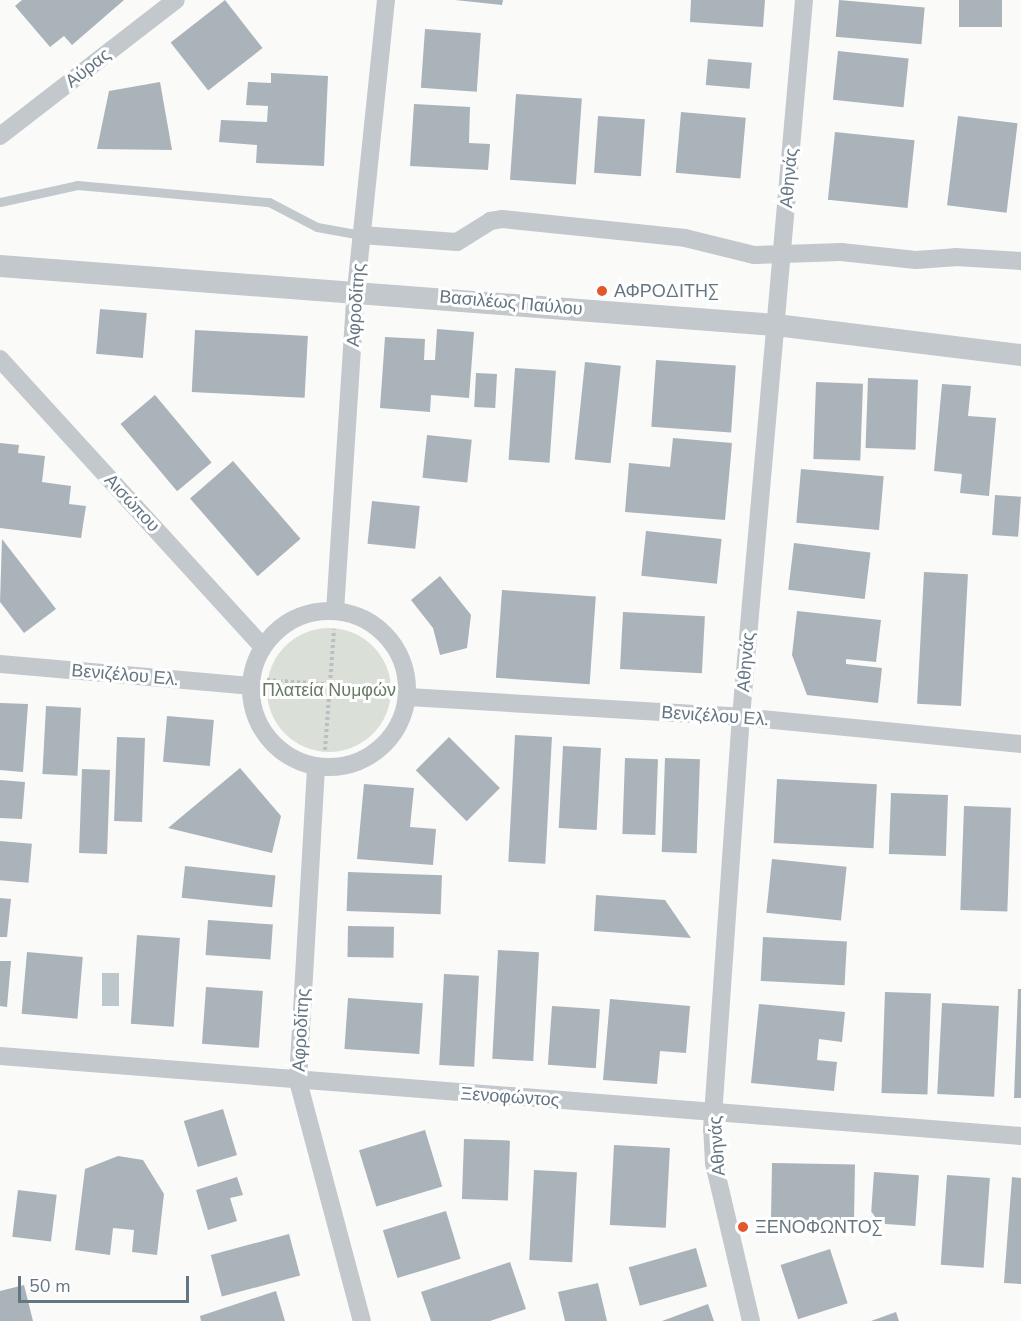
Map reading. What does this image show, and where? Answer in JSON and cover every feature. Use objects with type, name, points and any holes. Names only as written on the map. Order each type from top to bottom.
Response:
[{"type":"street","name":"Αύρας","points":[[0,136],[176,0]]},
{"type":"street","name":"Αφροδίτης","points":[[335,610],[356,290],[386,0]]},
{"type":"street","name":"Αθηνάς","points":[[751,1321],[714,1163],[714,1113],[741,717],[804,0]]},
{"type":"street","points":[[362,235],[457,242],[490,221],[501,219],[685,238],[733,252],[782,256],[841,252],[916,260],[955,257],[1021,261]]},
{"type":"street","name":"Βασιλέως Παύλου","points":[[0,266],[356,290],[776,325],[1021,355]]},
{"type":"street","name":"Αισώπου","points":[[0,359],[263,646]]},
{"type":"street","points":[[335,610],[369,622],[395,645],[405,667],[408,694],[402,720],[383,746],[348,766],[320,768],[289,758],[268,739],[254,714],[251,682],[263,646],[294,619],[335,610]]},
{"type":"street","name":"Βενιζέλου Ελ.","points":[[0,664],[251,682]]},
{"type":"street","name":"Βενιζέλου Ελ.","points":[[408,694],[741,717],[1021,744]]},
{"type":"street","name":"Αφροδίτης","points":[[320,768],[298,1081],[362,1321]]},
{"type":"street","name":"Ξενοφώντος","points":[[0,1056],[1021,1136]]},
{"type":"lane","points":[[0,202],[77,185],[258,201],[282,207],[317,227],[362,235]]},
{"type":"path","points":[[320,768],[335,610]]},
{"type":"path","points":[[251,682],[328,684],[408,694]]},
{"type":"green space","name":"Πλατεία Νυμφών","points":[[329,628],[353,633],[364,638],[373,646],[381,655],[386,666],[391,690],[386,714],[381,725],[373,734],[364,742],[353,747],[329,752],[305,747],[294,742],[285,734],[277,725],[272,714],[267,690],[272,666],[277,655],[285,646],[294,638],[305,633]]},
{"type":"shaded area","points":[[102,973],[119,973],[119,1006],[102,1006]]},
{"type":"building","points":[[22,0],[124,0],[72,45],[64,36],[50,47],[15,6]]},
{"type":"building","points":[[225,0],[263,48],[208,91],[171,42]]},
{"type":"building","points":[[455,0],[503,0],[502,5]]},
{"type":"building","points":[[691,0],[765,0],[763,27],[690,22]]},
{"type":"building","points":[[839,0],[925,7],[921,44],[836,37]]},
{"type":"building","points":[[959,0],[1002,0],[1002,27],[959,27]]},
{"type":"building","points":[[425,29],[481,33],[477,92],[421,88]]},
{"type":"building","points":[[838,51],[909,58],[903,107],[833,100]]},
{"type":"building","points":[[708,59],[752,63],[750,89],[706,85]]},
{"type":"building","points":[[271,73],[328,76],[324,166],[256,163],[257,145],[219,142],[221,120],[267,122],[268,106],[246,105],[248,82],[271,83]]},
{"type":"building","points":[[160,82],[172,150],[97,149],[109,91]]},
{"type":"building","points":[[516,94],[582,99],[576,184],[510,180]]},
{"type":"building","points":[[414,104],[470,107],[469,143],[490,144],[488,170],[410,166]]},
{"type":"building","points":[[681,112],[746,118],[740,178],[676,173]]},
{"type":"building","points":[[598,116],[645,119],[641,176],[594,173]]},
{"type":"building","points":[[958,116],[1018,123],[1007,213],[947,205]]},
{"type":"building","points":[[835,132],[915,140],[907,208],[828,200]]},
{"type":"building","points":[[100,309],[147,313],[143,358],[96,354]]},
{"type":"building","points":[[437,329],[474,332],[469,398],[431,395],[430,412],[380,408],[385,337],[425,339],[424,360],[435,360]]},
{"type":"building","points":[[195,330],[308,336],[305,398],[192,392]]},
{"type":"building","points":[[656,360],[736,366],[731,432],[651,427]]},
{"type":"building","points":[[585,362],[621,366],[611,463],[575,459]]},
{"type":"building","points":[[515,368],[556,371],[549,463],[509,460]]},
{"type":"building","points":[[476,373],[497,374],[495,408],[474,407]]},
{"type":"building","points":[[868,378],[918,380],[916,450],[866,448]]},
{"type":"building","points":[[816,382],[863,384],[860,461],[813,459]]},
{"type":"building","points":[[942,384],[971,386],[968,416],[996,418],[989,496],[960,493],[962,474],[934,471]]},
{"type":"building","points":[[155,395],[212,462],[177,491],[121,424]]},
{"type":"building","points":[[427,435],[472,440],[467,482],[423,478]]},
{"type":"building","points":[[673,438],[732,443],[725,520],[625,512],[629,463],[670,467]]},
{"type":"building","points":[[0,443],[19,445],[18,453],[45,456],[42,482],[71,486],[69,504],[86,506],[81,538],[0,528]]},
{"type":"building","points":[[233,461],[301,539],[258,576],[190,498]]},
{"type":"building","points":[[801,469],[884,476],[879,530],[796,523]]},
{"type":"building","points":[[995,495],[1021,497],[1018,537],[992,535]]},
{"type":"building","points":[[372,501],[420,506],[415,549],[368,544]]},
{"type":"building","points":[[646,531],[722,539],[717,584],[641,576]]},
{"type":"building","points":[[2,539],[56,609],[24,633],[0,602]]},
{"type":"building","points":[[794,543],[870,552],[865,599],[788,590]]},
{"type":"building","points":[[924,572],[968,574],[961,706],[917,704]]},
{"type":"building","points":[[440,576],[471,615],[467,648],[440,655],[433,628],[411,600]]},
{"type":"building","points":[[502,590],[596,597],[590,684],[496,678]]},
{"type":"building","points":[[797,611],[881,620],[876,662],[846,659],[846,664],[882,668],[878,703],[807,695],[792,655]]},
{"type":"building","points":[[623,612],[705,616],[702,673],[620,669]]},
{"type":"building","points":[[0,703],[28,704],[23,772],[0,770]]},
{"type":"building","points":[[46,706],[81,708],[77,776],[42,774]]},
{"type":"building","points":[[167,716],[214,720],[210,766],[163,762]]},
{"type":"building","points":[[515,735],[552,737],[545,864],[508,862]]},
{"type":"building","points":[[117,737],[145,738],[142,822],[114,821]]},
{"type":"building","points":[[449,737],[500,788],[467,821],[416,770]]},
{"type":"building","points":[[563,746],[601,748],[597,830],[559,828]]},
{"type":"building","points":[[625,758],[658,759],[655,835],[622,834]]},
{"type":"building","points":[[665,758],[700,759],[697,853],[662,852]]},
{"type":"building","points":[[240,768],[281,816],[272,853],[168,828]]},
{"type":"building","points":[[82,769],[110,770],[107,854],[79,853]]},
{"type":"building","points":[[777,779],[877,784],[874,848],[774,843]]},
{"type":"building","points":[[0,780],[25,782],[22,819],[0,818]]},
{"type":"building","points":[[364,784],[414,788],[410,827],[436,829],[433,865],[357,859]]},
{"type":"building","points":[[891,793],[948,795],[946,856],[889,854]]},
{"type":"building","points":[[964,806],[1011,808],[1007,912],[960,910]]},
{"type":"building","points":[[0,841],[32,844],[28,883],[0,880]]},
{"type":"building","points":[[772,859],[847,867],[841,921],[766,913]]},
{"type":"building","points":[[185,866],[276,876],[272,907],[182,898]]},
{"type":"building","points":[[348,872],[442,875],[441,914],[347,911]]},
{"type":"building","points":[[596,895],[665,900],[691,938],[594,931]]},
{"type":"building","points":[[0,898],[11,899],[7,937],[0,937]]},
{"type":"building","points":[[208,920],[273,925],[270,959],[206,955]]},
{"type":"building","points":[[348,926],[394,927],[393,958],[347,957]]},
{"type":"building","points":[[137,935],[180,938],[174,1027],[131,1024]]},
{"type":"building","points":[[763,937],[847,941],[845,985],[761,981]]},
{"type":"building","points":[[498,950],[539,952],[533,1061],[492,1059]]},
{"type":"building","points":[[27,952],[83,957],[77,1019],[22,1014]]},
{"type":"building","points":[[0,961],[11,961],[7,1007],[0,1006]]},
{"type":"building","points":[[444,974],[479,976],[474,1067],[439,1065]]},
{"type":"building","points":[[206,987],[263,991],[259,1048],[202,1044]]},
{"type":"building","points":[[1018,989],[1021,989],[1021,1098],[1014,1098]]},
{"type":"building","points":[[885,992],[931,994],[927,1095],[881,1093]]},
{"type":"building","points":[[348,998],[423,1003],[419,1054],[344,1049]]},
{"type":"building","points":[[610,999],[690,1006],[686,1053],[660,1051],[657,1084],[603,1080]]},
{"type":"building","points":[[942,1003],[999,1006],[994,1097],[937,1094]]},
{"type":"building","points":[[759,1004],[845,1012],[842,1042],[819,1039],[817,1060],[837,1062],[834,1091],[751,1083]]},
{"type":"building","points":[[552,1006],[600,1009],[596,1068],[548,1065]]},
{"type":"building","points":[[223,1109],[237,1155],[198,1167],[184,1121]]},
{"type":"building","points":[[425,1130],[442,1186],[376,1207],[359,1150]]},
{"type":"building","points":[[464,1139],[510,1141],[508,1201],[462,1199]]},
{"type":"building","points":[[614,1145],[670,1148],[666,1228],[610,1225]]},
{"type":"building","points":[[118,1156],[143,1160],[164,1194],[157,1255],[132,1252],[134,1230],[113,1228],[110,1255],[75,1250],[85,1169]]},
{"type":"building","points":[[772,1163],[855,1164],[854,1222],[771,1221]]},
{"type":"building","points":[[534,1170],[577,1172],[572,1262],[529,1260]]},
{"type":"building","points":[[874,1172],[919,1175],[915,1226],[870,1223]]},
{"type":"building","points":[[947,1175],[990,1178],[984,1268],[941,1265]]},
{"type":"building","points":[[237,1177],[243,1195],[230,1198],[237,1221],[208,1230],[196,1190]]},
{"type":"building","points":[[1012,1177],[1021,1178],[1021,1284],[1004,1283]]},
{"type":"building","points":[[18,1190],[57,1195],[51,1241],[12,1237]]},
{"type":"building","points":[[446,1211],[461,1259],[398,1278],[383,1230]]},
{"type":"building","points":[[289,1234],[300,1276],[222,1296],[211,1255]]},
{"type":"building","points":[[696,1248],[707,1286],[640,1306],[629,1267]]},
{"type":"building","points":[[830,1249],[848,1303],[798,1319],[781,1265]]},
{"type":"building","points":[[510,1262],[526,1309],[490,1321],[431,1321],[421,1292]]},
{"type":"building","points":[[598,1283],[607,1321],[565,1321],[558,1292]]},
{"type":"building","points":[[24,1285],[33,1321],[0,1321],[0,1291]]},
{"type":"building","points":[[276,1291],[285,1321],[201,1321],[200,1316]]},
{"type":"building","points":[[708,1304],[714,1321],[662,1321]]},
{"type":"building","points":[[896,1312],[899,1321],[871,1321]]},
{"type":"place","name":"ΑΦΡΟΔΙΤΗΣ","points":[[602,291]]},
{"type":"place","name":"ΞΕΝΟΦΩΝΤΟΣ","points":[[743,1227]]}]
